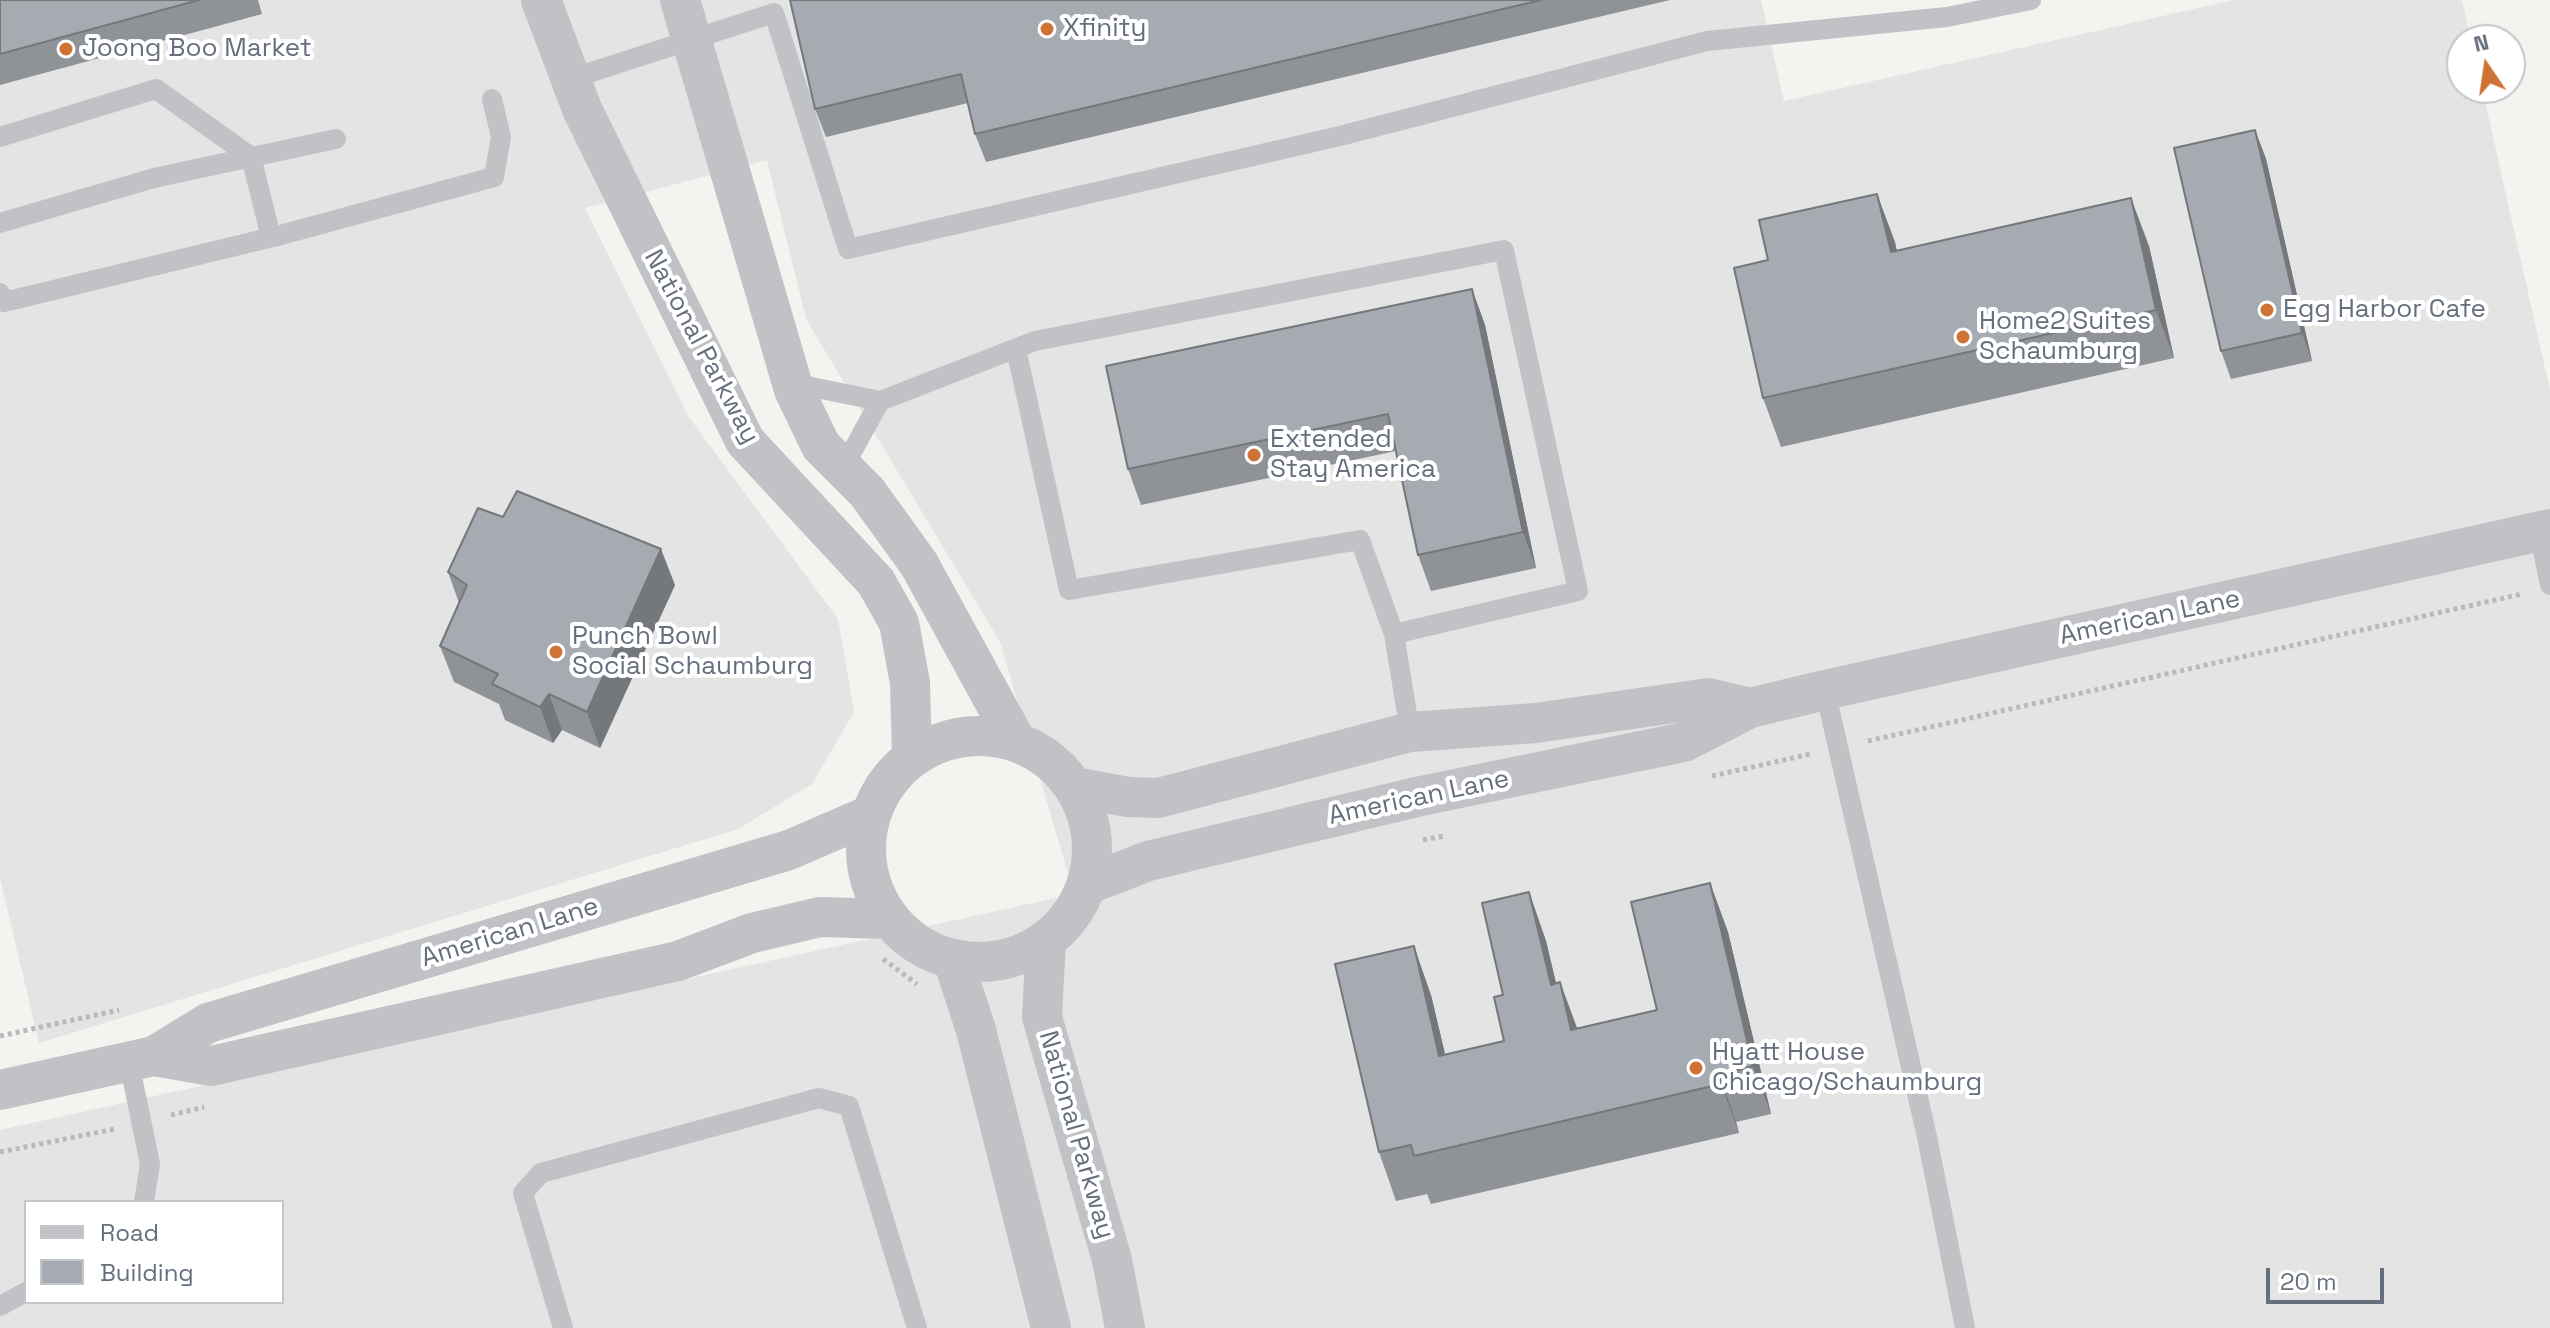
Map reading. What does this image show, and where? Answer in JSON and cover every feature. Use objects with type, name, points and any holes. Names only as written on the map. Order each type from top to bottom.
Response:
[{"type":"street","name":"National Parkway","points":[[541,0],[582,109],[745,441],[876,582],[899,623],[910,683],[912,757]]},
{"type":"street","points":[[680,0],[792,383],[821,446],[867,492],[919,564],[1016,741]]},
{"type":"street","name":"American Lane","points":[[1086,885],[1148,861],[1421,796],[1684,742],[1750,708],[2545,530]]},
{"type":"street","name":"American Lane","points":[[1074,787],[1128,797],[1158,798],[1410,732],[1536,723],[1708,698],[1750,708]]},
{"type":"street","points":[[980,735],[1016,741],[1048,758],[1074,787],[1090,822],[1093,861],[1082,898],[1060,929],[1046,940],[1029,952],[991,962],[953,960],[917,945],[889,919],[871,887],[865,852],[870,815],[886,783],[912,757],[944,741],[980,735]]},
{"type":"street","name":"American Lane","points":[[0,1090],[141,1059],[208,1023],[789,850],[870,815]]},
{"type":"street","name":"American Lane","points":[[141,1059],[211,1066],[678,961],[752,933],[820,917],[889,919]]},
{"type":"street","name":"National Parkway","points":[[1046,940],[1042,1017],[1112,1260],[1125,1328]]},
{"type":"street","points":[[953,960],[976,1030],[1051,1328]]},
{"type":"lane","points":[[570,79],[691,38],[772,6],[848,249],[1340,136],[1707,41],[1947,17],[2031,0]]},
{"type":"lane","points":[[0,137],[156,89],[251,157],[271,237]]},
{"type":"lane","points":[[0,293],[4,302],[271,237],[494,177],[501,137],[492,99]]},
{"type":"lane","points":[[0,223],[154,178],[336,139]]},
{"type":"lane","points":[[792,383],[880,401],[1035,341],[1504,250],[1578,591],[1394,634]]},
{"type":"lane","points":[[1016,349],[1069,590],[1360,540],[1394,634],[1410,732]]},
{"type":"lane","points":[[843,468],[880,401]]},
{"type":"lane","points":[[2545,530],[2550,585]]},
{"type":"lane","points":[[1825,690],[1927,1137],[1965,1328]]},
{"type":"lane","points":[[141,1059],[150,1164],[144,1200]]},
{"type":"lane","points":[[563,1328],[523,1193],[541,1173],[819,1098],[849,1106],[917,1328]]},
{"type":"lane","points":[[0,1306],[24,1293]]},
{"type":"path","points":[[0,1036],[119,1010]]},
{"type":"shaded area","points":[[0,0],[1761,0],[1784,101],[2234,0],[2462,0],[2467,24],[2446,24],[2446,104],[2486,104],[2550,390],[2550,1328],[0,1328],[0,1130],[1074,894],[1000,642],[806,319],[767,160],[585,208],[688,416],[838,619],[854,712],[812,784],[738,829],[39,1043],[0,878]]},
{"type":"building","points":[[0,0],[199,0],[0,54]]},
{"type":"building","points":[[790,0],[1541,0],[975,134],[961,74],[815,109]]},
{"type":"building","points":[[2255,130],[2302,333],[2221,351],[2174,148]]},
{"type":"building","name":"Home2 Suites Schaumburg","points":[[1877,194],[1891,252],[2131,198],[2156,310],[1763,398],[1734,268],[1768,260],[1759,220]]},
{"type":"building","name":"Extended Stay America","points":[[1472,289],[1523,532],[1418,555],[1388,414],[1128,469],[1106,366]]},
{"type":"building","name":"Punch Bowl Social Schaumburg","points":[[517,491],[661,549],[587,712],[549,694],[540,707],[492,684],[498,674],[440,646],[467,585],[448,572],[478,508],[503,517]]},
{"type":"building","name":"Hyatt House Chicago/Schaumburg","points":[[1710,883],[1753,1066],[1719,1074],[1721,1084],[1414,1156],[1411,1145],[1379,1152],[1335,964],[1414,946],[1439,1056],[1504,1041],[1494,997],[1503,995],[1482,903],[1529,892],[1551,985],[1560,982],[1571,1030],[1657,1010],[1631,902]]},
{"type":"place","name":"Xfinity","points":[[1047,29]]},
{"type":"place","name":"Joong Boo Market","points":[[66,49]]},
{"type":"place","name":"Egg Harbor Cafe","points":[[2267,310]]},
{"type":"place","name":"Home2 Suites Schaumburg","points":[[1963,337]]},
{"type":"place","name":"Extended Stay America","points":[[1254,455]]},
{"type":"place","name":"Punch Bowl Social Schaumburg","points":[[556,652]]},
{"type":"place","name":"Hyatt House Chicago/Schaumburg","points":[[1696,1068]]}]
